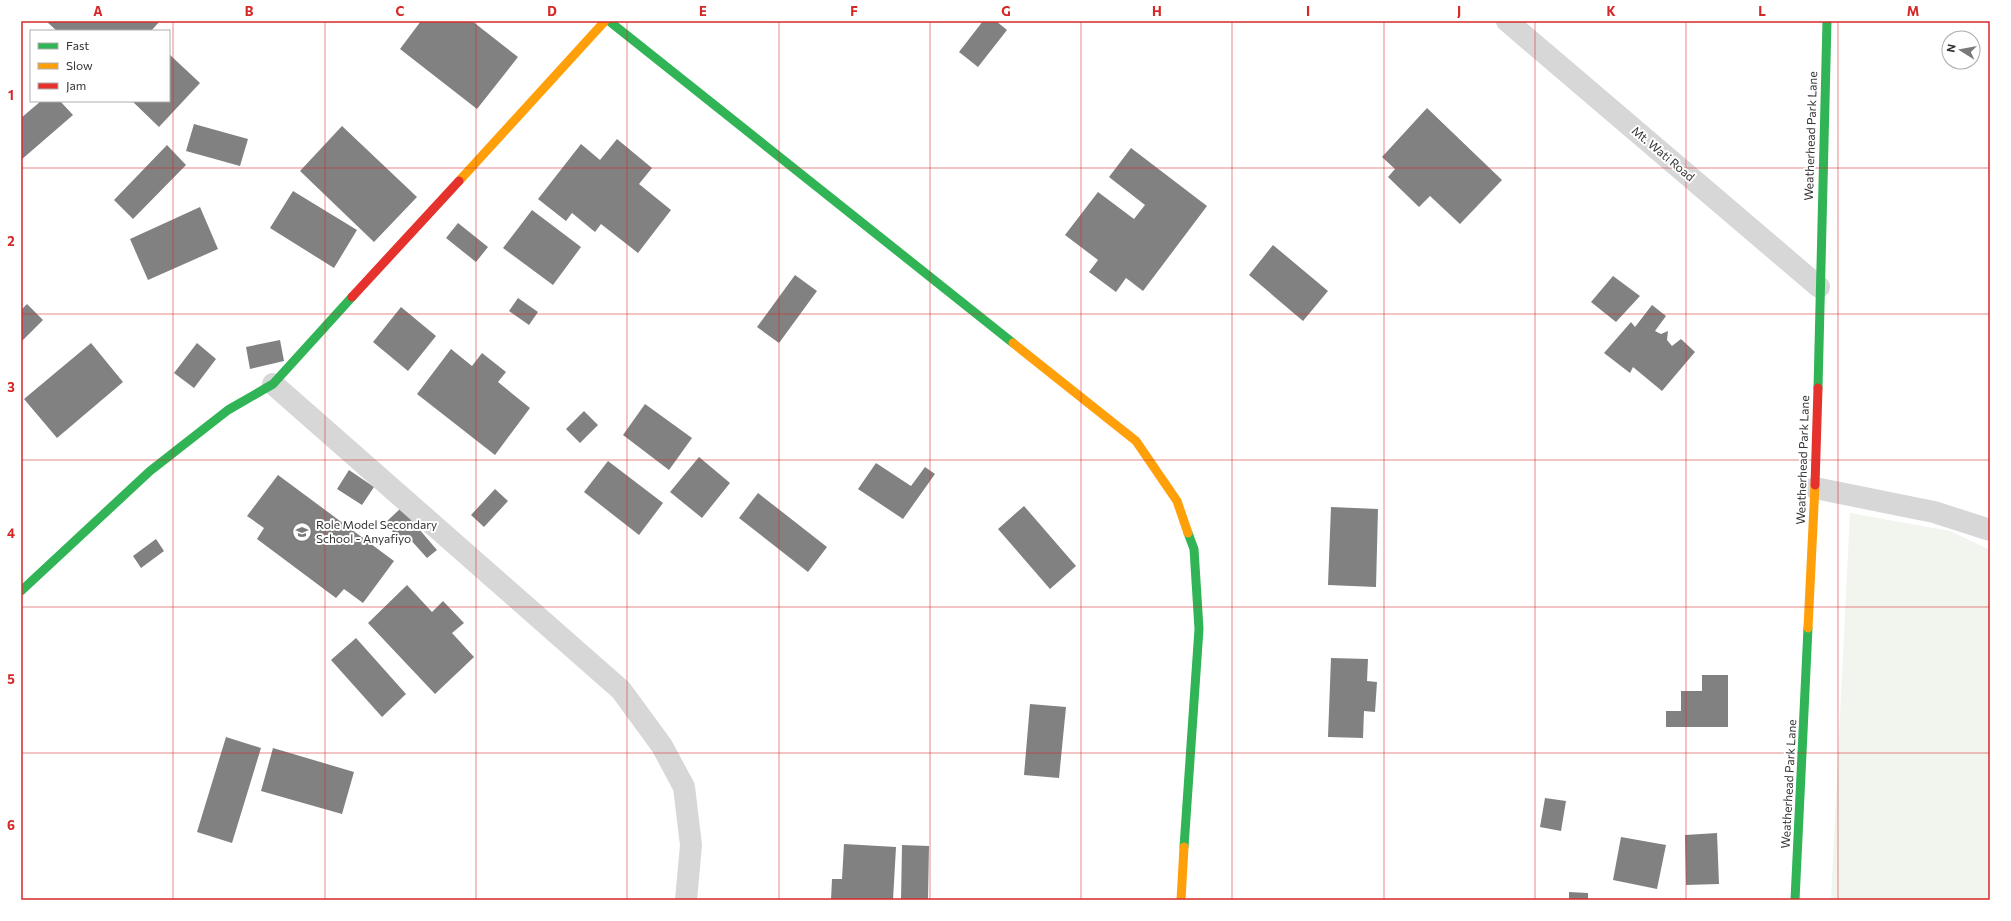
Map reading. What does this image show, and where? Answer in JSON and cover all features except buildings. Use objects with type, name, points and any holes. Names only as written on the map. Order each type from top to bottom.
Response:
[{"type":"street","points":[[21,591],[150,471],[228,410],[272,384],[605,21]]},
{"type":"street","points":[[609,21],[1136,441],[1177,501],[1194,549],[1199,629],[1181,900]]},
{"type":"street","name":"Mt. Wati Road","points":[[1507,21],[1819,287]]},
{"type":"street","name":"Weatherhead Park Lane","points":[[1795,900],[1815,488],[1827,21]]},
{"type":"street","points":[[272,384],[621,690],[662,746],[684,787],[691,846],[686,900]]},
{"type":"street","points":[[1815,488],[1934,512],[1990,530]]},
{"type":"shaded area","points":[[1850,513],[1950,531],[1990,550],[1990,900],[1831,900]]},
{"type":"traffic: fast","points":[[609,21],[1013,343]]},
{"type":"traffic: fast","points":[[1818,388],[1827,21]]},
{"type":"traffic: fast","points":[[21,591],[150,471],[228,410],[273,384],[352,297]]},
{"type":"traffic: fast","points":[[1184,847],[1199,629],[1194,549],[1188,533]]},
{"type":"traffic: fast","points":[[1795,900],[1808,628]]},
{"type":"traffic: slow","points":[[459,181],[605,21]]},
{"type":"traffic: slow","points":[[1013,343],[1136,441],[1177,501],[1188,533]]},
{"type":"traffic: slow","points":[[1808,628],[1815,485]]},
{"type":"traffic: slow","points":[[1181,900],[1184,847]]},
{"type":"traffic: jam","points":[[352,297],[459,181]]},
{"type":"traffic: jam","points":[[1815,485],[1818,388]]},
{"type":"place","name":"Role Model Secondary School - Anyafiyo","points":[[302,532]]}]
